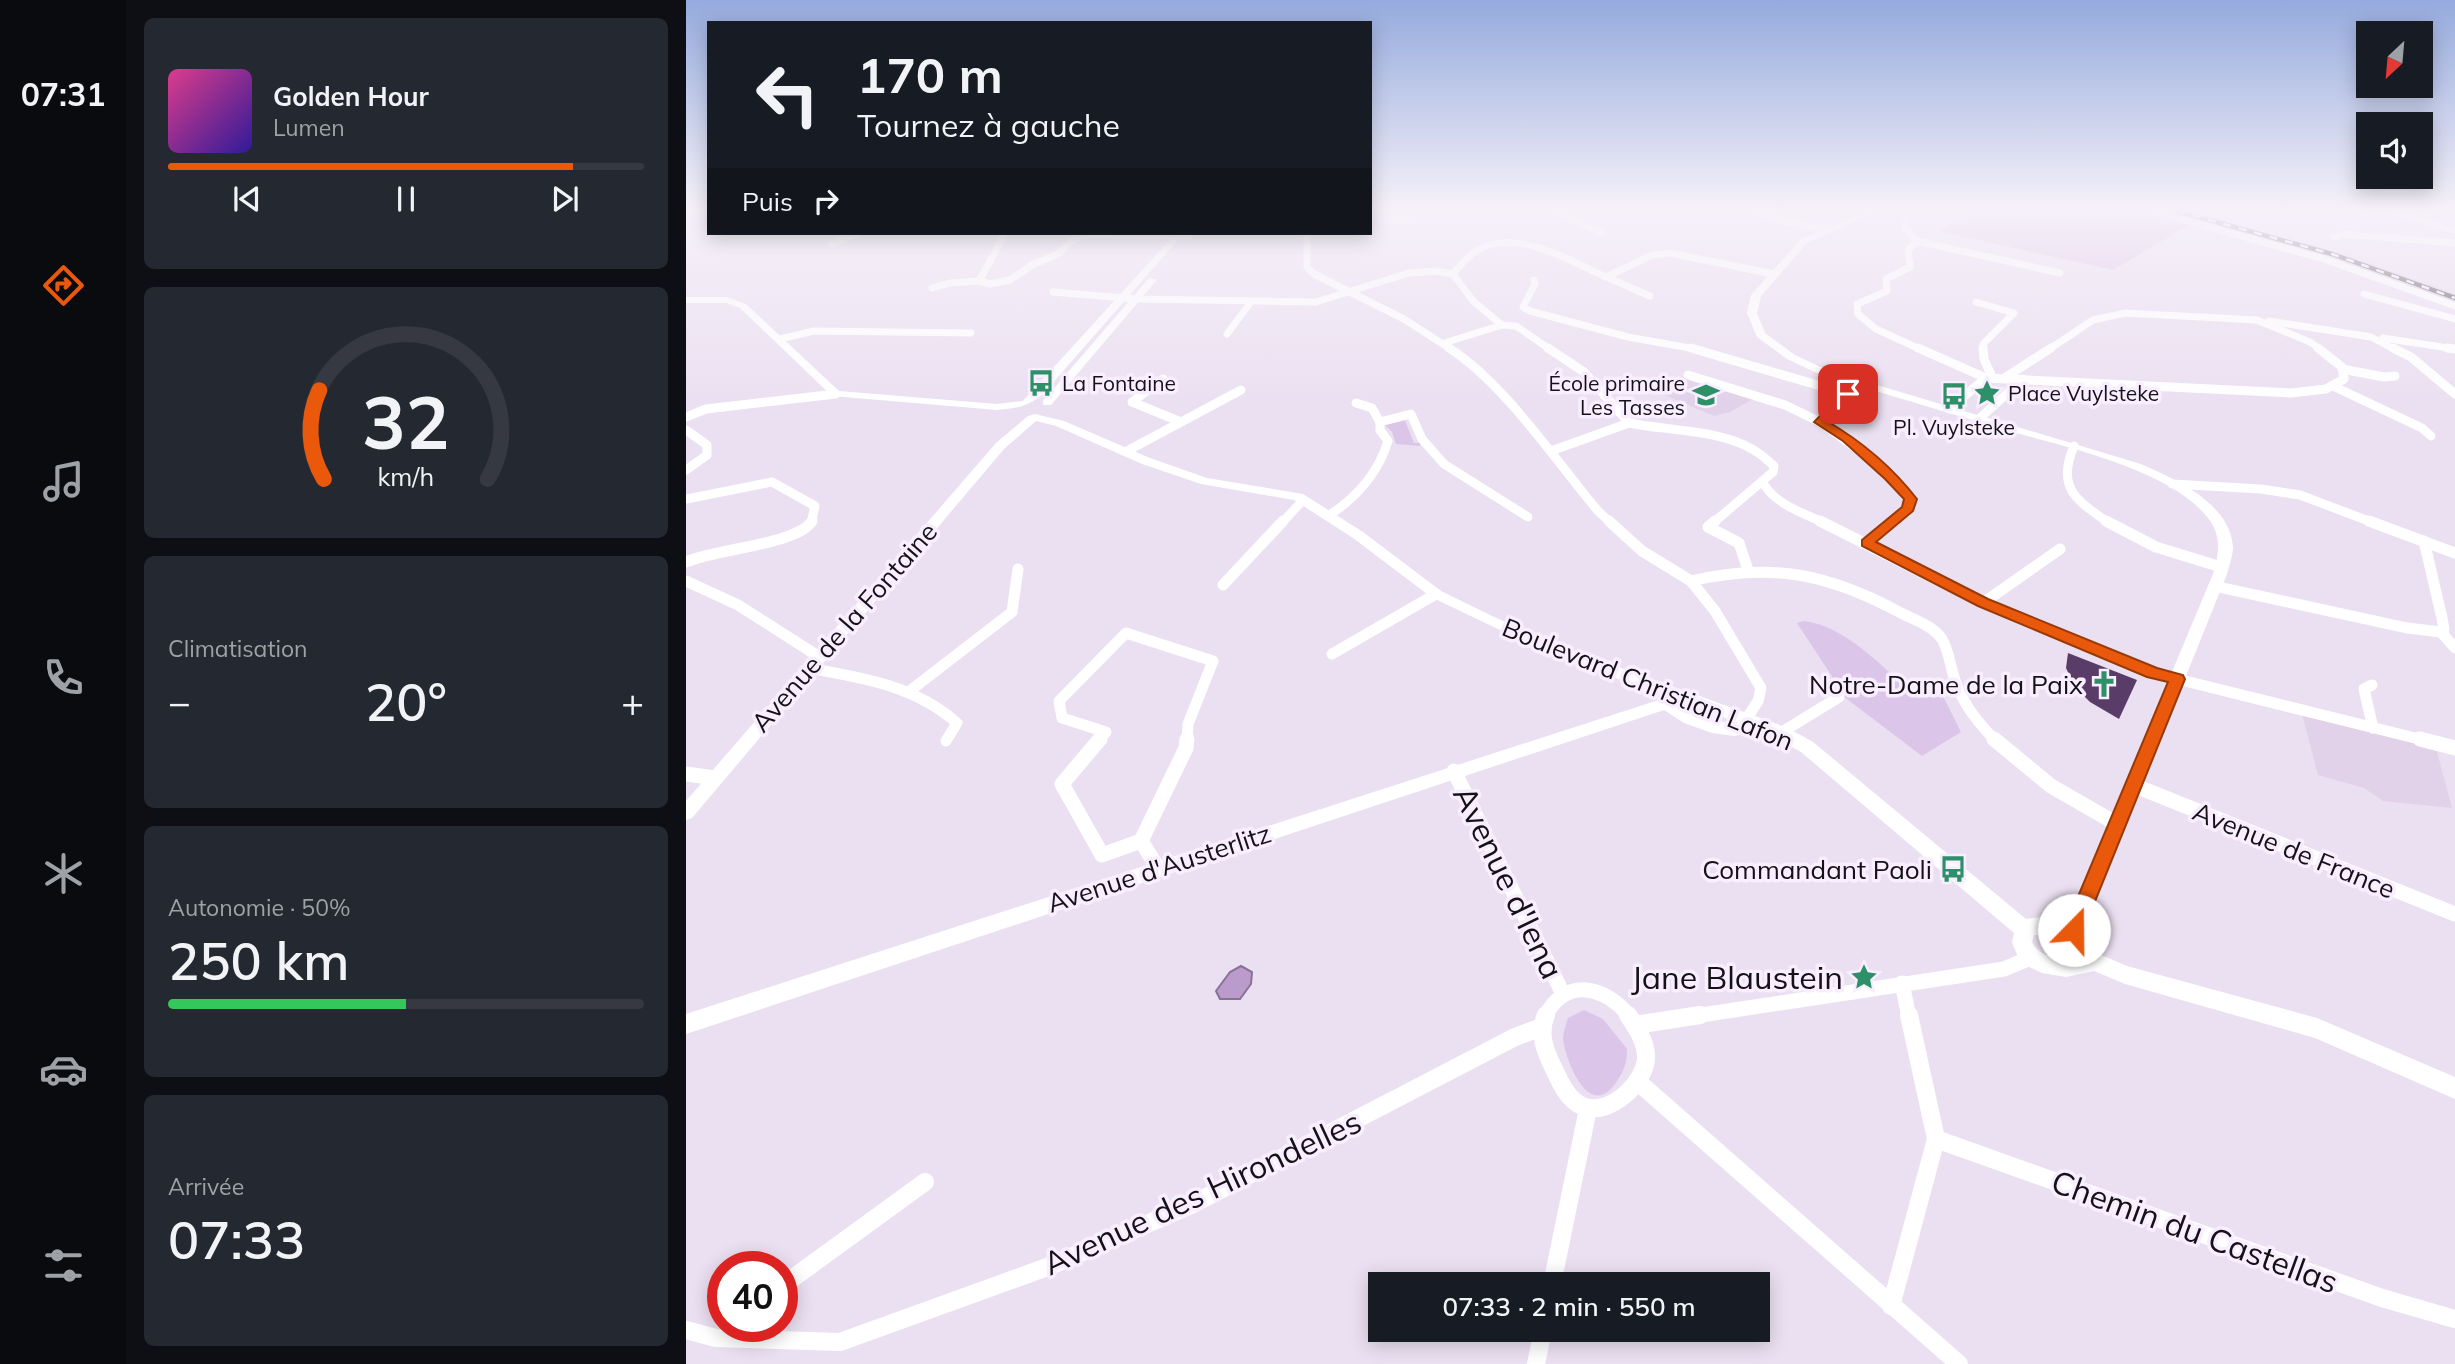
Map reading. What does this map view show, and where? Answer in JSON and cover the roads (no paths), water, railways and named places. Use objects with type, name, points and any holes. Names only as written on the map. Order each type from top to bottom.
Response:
[{"type":"street","points":[[979,281],[982,275]]},
{"type":"street","points":[[932,288],[950,283],[979,281],[990,284],[1010,280],[1018,275]]},
{"type":"street","points":[[1017,410],[1145,275]]},
{"type":"street","points":[[688,414],[706,409],[836,394],[1017,410],[1047,407],[1155,275]]},
{"type":"street","points":[[1315,275],[1444,343],[1465,358],[1496,388],[1598,511],[1642,551],[1691,581],[1715,611],[1761,688],[1758,701],[1747,718]]},
{"type":"street","points":[[1053,292],[1137,299],[1316,302],[1404,275]]},
{"type":"street","points":[[1453,275],[1474,302],[1502,325]]},
{"type":"street","points":[[1601,275],[1650,296]]},
{"type":"street","points":[[1606,277],[1611,275]]},
{"type":"street","points":[[1773,275],[1756,295],[1752,313],[1761,335],[1791,357],[1852,388]]},
{"type":"street","points":[[1891,275],[1886,279],[1888,291],[1857,304],[1858,314],[1876,329],[1989,377],[2291,393],[2335,387],[2344,379],[2342,369],[2330,356],[2310,342],[2257,320]]},
{"type":"street","points":[[2368,275],[2455,306]]},
{"type":"street","points":[[1534,280],[1535,284],[1523,307],[1530,311],[1628,337],[1704,350],[1852,388],[1949,409],[2123,461],[2172,484],[2197,500],[2221,529],[2226,546],[2221,568],[2074,930]]},
{"type":"street","points":[[2364,294],[2455,319]]},
{"type":"street","points":[[686,300],[736,302],[780,339],[836,394]]},
{"type":"street","points":[[1227,334],[1251,302]]},
{"type":"street","points":[[1976,302],[2014,313],[1983,344],[1989,377]]},
{"type":"street","points":[[2006,377],[2093,320],[2106,316],[2149,314],[2287,322],[2455,349]]},
{"type":"street","points":[[1444,343],[1502,325],[1516,326],[1562,354],[1600,387],[1629,423]]},
{"type":"street","points":[[780,339],[814,331],[971,333]]},
{"type":"street","points":[[2371,337],[2411,357],[2455,394]]},
{"type":"street","points":[[2342,369],[2384,377],[2395,376]]},
{"type":"street","points":[[1688,375],[1785,405],[1820,422],[1847,439],[1890,476],[1910,499],[1909,508],[1867,543]]},
{"type":"street","points":[[1949,409],[1989,377]]},
{"type":"street","points":[[1163,379],[1132,402],[1181,422]]},
{"type":"street","points":[[1980,418],[2023,379]]},
{"type":"street","points":[[2335,387],[2422,428],[2431,436]]},
{"type":"street","points":[[1820,422],[1852,388]]},
{"type":"street","points":[[1127,451],[1241,390]]},
{"type":"street","points":[[1331,514],[1354,495],[1385,456],[1388,441],[1380,430],[1380,422],[1372,408],[1356,403]]},
{"type":"street","name":"Boulevard Christian Lafon","points":[[1047,407],[1060,423]]},
{"type":"street","name":"Avenue de la Fontaine","points":[[686,813],[1003,443],[1047,407]]},
{"type":"street","name":"Boulevard Christian Lafon","points":[[1017,410],[1016,418],[1060,423],[1188,476],[1287,493],[1331,514]]},
{"type":"street","name":"Avenue de la Fontaine","points":[[1003,443],[1017,410]]},
{"type":"street","points":[[1380,422],[1411,414],[1422,439],[1444,464],[1528,517]]},
{"type":"street","points":[[1550,451],[1629,423],[1658,429],[1684,430],[1728,440],[1752,449],[1774,467],[1773,472],[1708,527],[1739,543],[1748,569]]},
{"type":"street","points":[[686,429],[707,445],[707,455],[686,470]]},
{"type":"street","points":[[2074,446],[2067,468],[2067,482],[2071,493],[2083,505],[2125,535],[2171,554],[2221,568]]},
{"type":"street","name":"Boulevard Christian Lafon","points":[[1188,476],[1300,490],[1436,594],[1555,650],[1669,696],[1747,718],[1782,732],[1807,747],[2024,930]]},
{"type":"street","points":[[1762,481],[1768,493],[1784,504],[1983,603],[2153,673],[2455,748]]},
{"type":"street","points":[[686,499],[772,482],[815,506],[813,520],[805,530],[777,539],[733,546],[686,562]]},
{"type":"street","points":[[2172,484],[2222,489],[2261,489],[2300,495],[2455,553]]},
{"type":"street","points":[[2197,500],[2222,489]]},
{"type":"street","points":[[1223,585],[1303,500]]},
{"type":"street","points":[[2424,541],[2442,618],[2444,629],[2441,632]]},
{"type":"street","points":[[1983,603],[2060,549]]},
{"type":"street","points":[[911,690],[1012,612],[1018,569]]},
{"type":"street","points":[[1691,581],[1748,569],[1805,573],[1863,591],[1939,635],[1945,645],[1953,682],[1972,714],[2007,752],[2070,800],[2117,824]]},
{"type":"street","points":[[686,581],[710,590],[765,620],[813,662],[911,690],[942,707],[957,723],[946,741]]},
{"type":"street","points":[[2214,586],[2407,628],[2441,632],[2455,648]]},
{"type":"street","points":[[1332,654],[1436,594]]},
{"type":"street","points":[[1126,633],[1213,661],[1188,724],[1186,748],[1141,841],[1102,855],[1062,784],[1107,732],[1062,718],[1059,701],[1126,633]]},
{"type":"street","points":[[2372,685],[2364,689],[2373,728]]},
{"type":"street","points":[[1669,696],[1693,722],[1726,731],[1765,725]]},
{"type":"street","name":"Avenue d'Austerlitz","points":[[686,1024],[1632,713],[1669,696]]},
{"type":"street","points":[[1782,732],[1839,697]]},
{"type":"street","name":"Avenue d'Iena","points":[[1454,771],[1563,994]]},
{"type":"street","points":[[686,774],[715,778]]},
{"type":"street","name":"Avenue de France","points":[[2133,785],[2455,914]]},
{"type":"street","points":[[1141,841],[1158,868]]},
{"type":"street","points":[[2032,926],[2064,926],[2074,930],[2088,944],[2090,960],[2087,965],[2079,968],[2045,965],[2030,958],[2023,948],[2021,937],[2024,930],[2032,926]]},
{"type":"street","points":[[1635,1025],[2004,969],[2030,958]]},
{"type":"street","points":[[2090,960],[2125,975],[2317,1028],[2455,1088]]},
{"type":"street","points":[[1891,1306],[1936,1139],[1902,984]]},
{"type":"street","points":[[1576,990],[1606,994],[1619,1003],[1635,1025],[1646,1049],[1646,1063],[1637,1081],[1622,1098],[1606,1107],[1588,1109],[1573,1100],[1555,1072],[1545,1046],[1542,1027],[1554,1001],[1563,994],[1576,990]]},
{"type":"street","name":"Avenue des Hirondelles","points":[[798,1338],[840,1342],[1050,1266],[1193,1204],[1515,1037],[1542,1027]]},
{"type":"street","points":[[1637,1081],[1959,1364]]},
{"type":"street","points":[[1554,1272],[1588,1109]]},
{"type":"street","name":"Chemin du Castellas","points":[[1936,1139],[2382,1298],[2455,1319]]},
{"type":"street","points":[[798,1274],[925,1182]]},
{"type":"street","name":"Avenue des Hirondelles","points":[[686,1330],[707,1331]]},
{"type":"street","points":[[1536,1364],[1541,1342]]},
{"type":"railway","points":[[2390,275],[2455,298]]},
{"type":"place","name":"La Fontaine","points":[[1041,383]]},
{"type":"place","name":"Place Vuylsteke","points":[[1987,393]]},
{"type":"place","name":"École primaire Les Tasses","points":[[1706,395]]},
{"type":"place","name":"Pl. Vuylsteke","points":[[1954,396]]},
{"type":"place","name":"Notre-Dame de la Paix","points":[[2104,684]]},
{"type":"place","name":"Commandant Paoli","points":[[1953,869]]},
{"type":"place","name":"Jane Blaustein","points":[[1864,977]]}]
